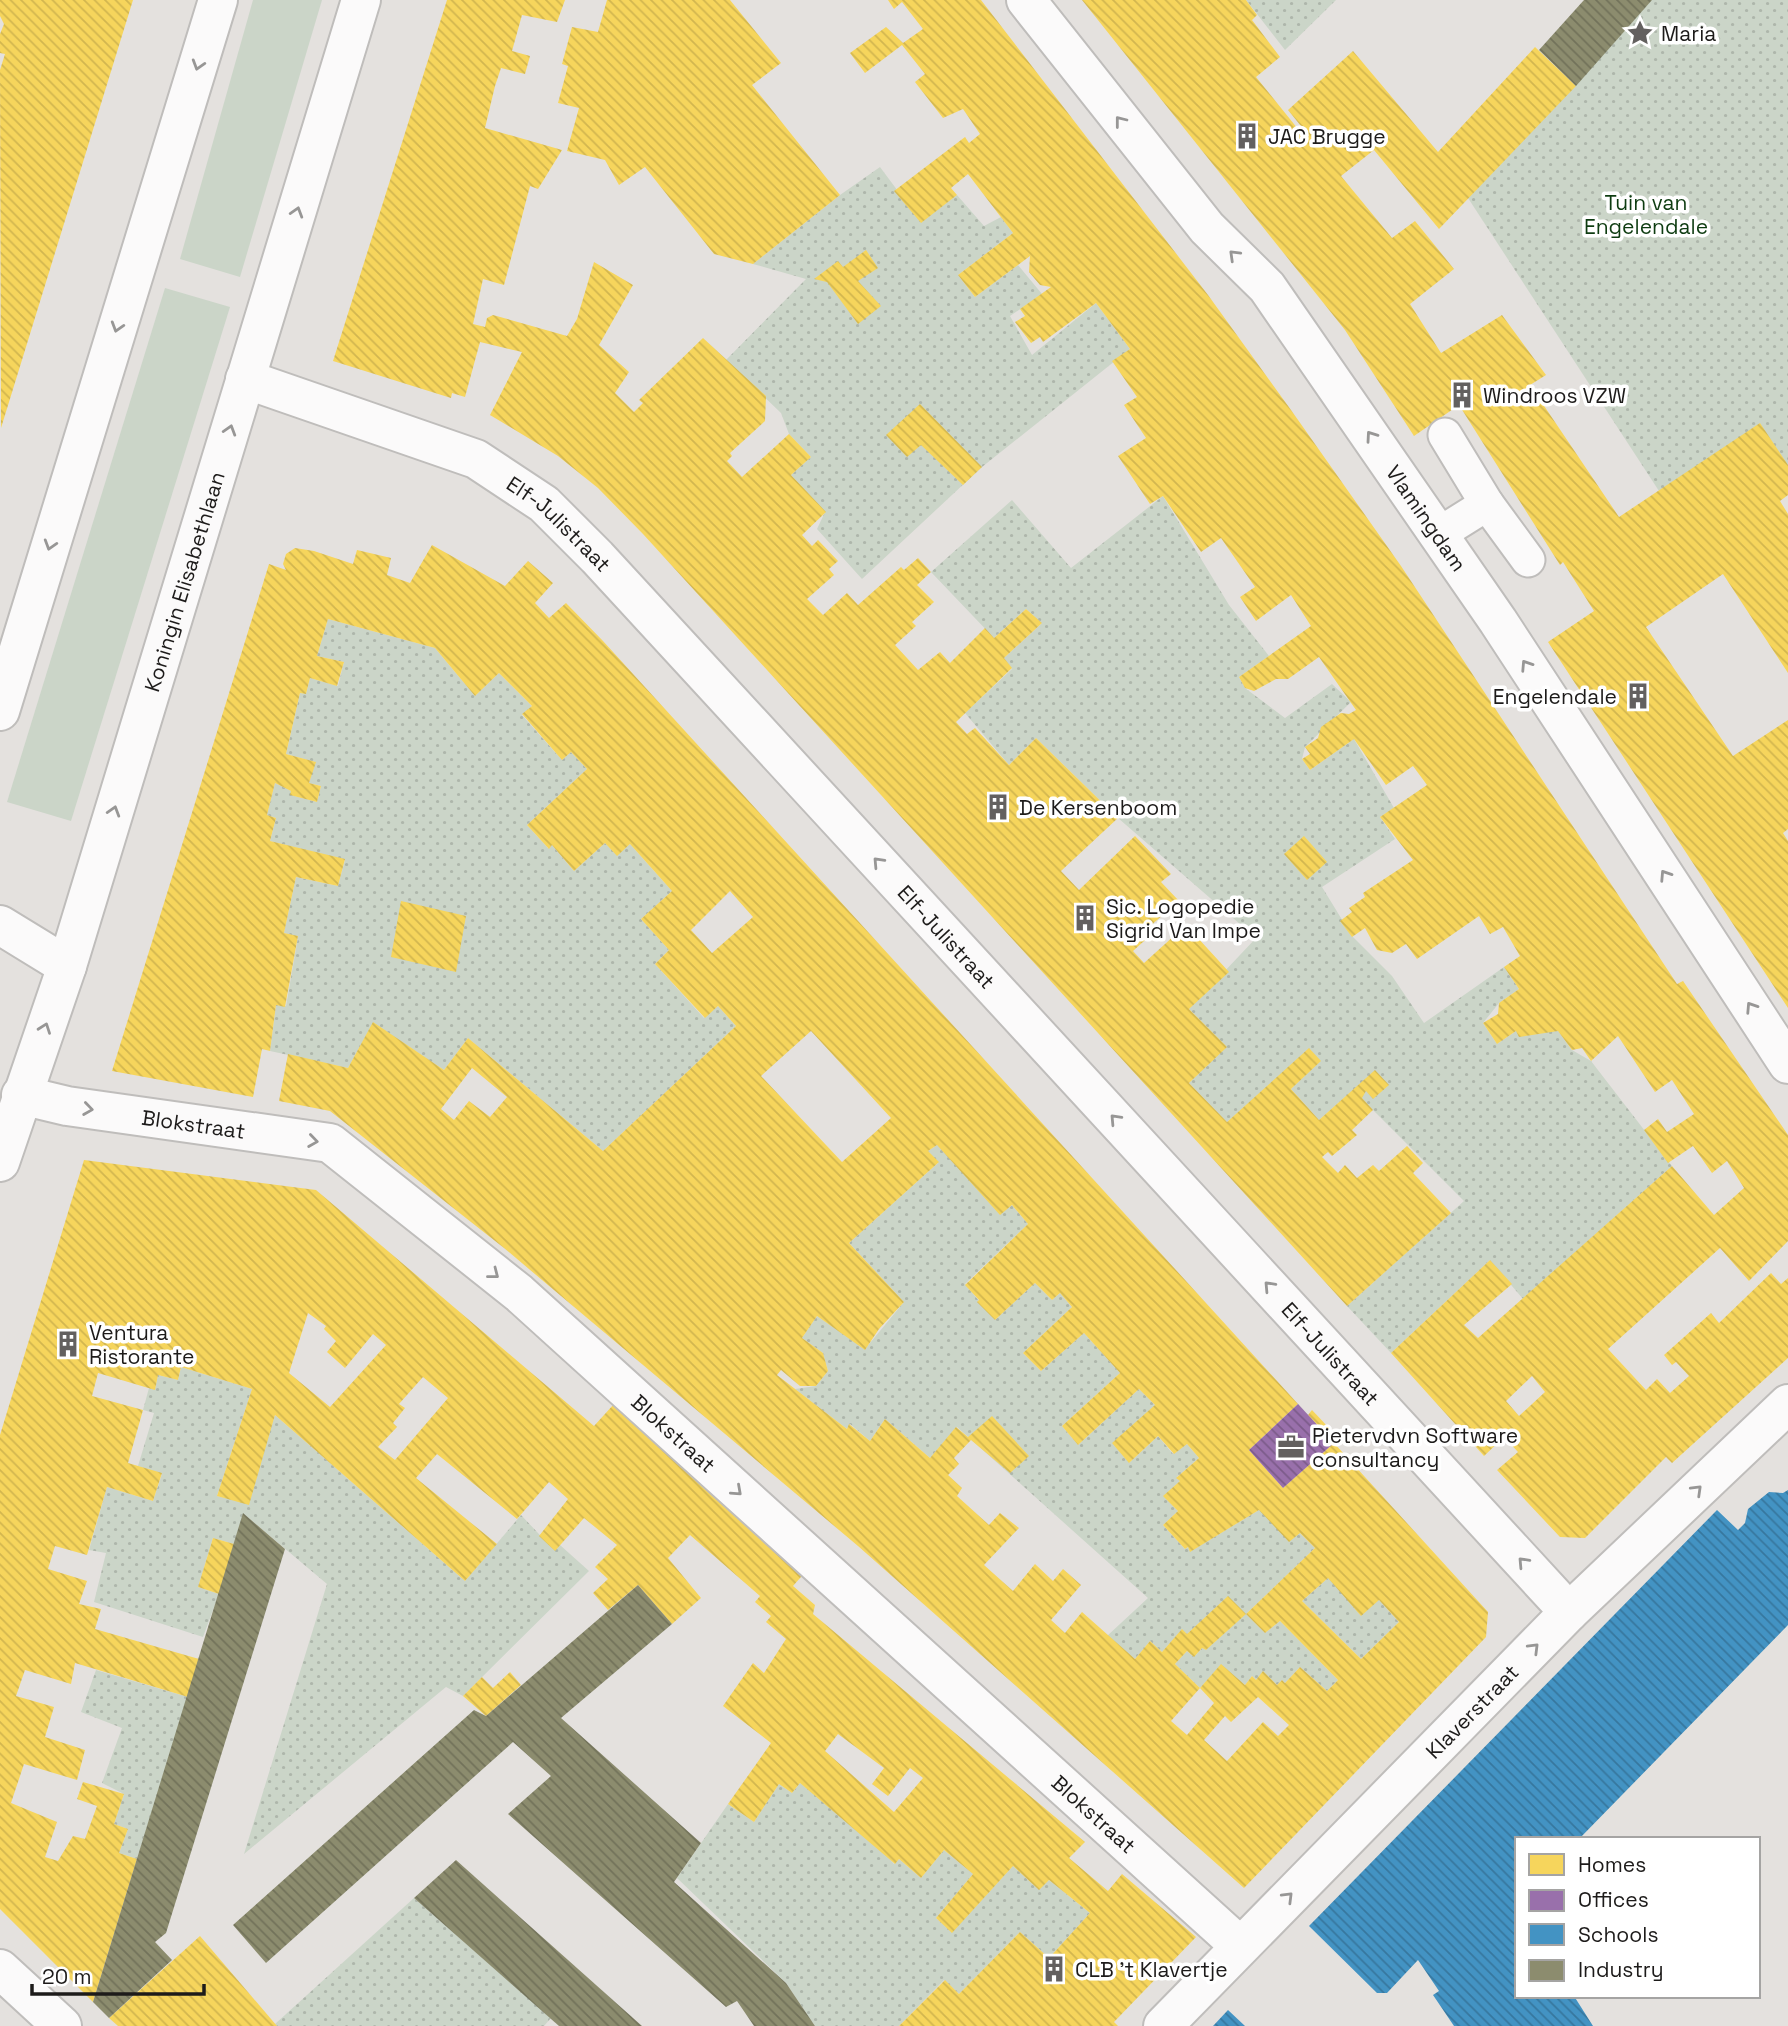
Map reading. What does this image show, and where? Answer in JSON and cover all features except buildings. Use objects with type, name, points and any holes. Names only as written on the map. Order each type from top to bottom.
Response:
[{"type":"street","points":[[0,711],[218,0]]},
{"type":"street","name":"Koningin Elisabethlaan","points":[[0,1163],[66,966],[361,0]]},
{"type":"street","name":"Vlamingdam","points":[[1026,0],[1207,228],[1267,287],[1439,534],[1788,1065]]},
{"type":"street","name":"Elf-Julistraat","points":[[246,379],[476,459],[544,504],[597,556],[1569,1612]]},
{"type":"street","points":[[0,925],[66,966]]},
{"type":"street","name":"Blokstraat","points":[[21,1095],[67,1106],[330,1143],[529,1302],[1240,1946]]},
{"type":"street","name":"Klaverstraat","points":[[1163,2026],[1569,1612],[1788,1404]]},
{"type":"street","points":[[0,1969],[62,2026]]},
{"type":"lane","points":[[1445,435],[1487,504],[1528,560]]},
{"type":"lane","points":[[1439,534],[1487,504]]},
{"type":"green space","points":[[253,0],[322,0],[240,277],[180,259]]},
{"type":"green space","points":[[1246,0],[1336,0],[1285,50]]},
{"type":"green space","name":"Tuin van Engelendale","points":[[1651,0],[1788,0],[1788,465],[1659,491],[1468,198]]},
{"type":"green space","points":[[880,167],[921,222],[957,195],[984,226],[1001,217],[1013,233],[958,275],[975,297],[1018,265],[1042,294],[1010,316],[1032,355],[1096,303],[1130,349],[982,467],[862,579],[817,529],[825,512],[791,475],[811,457],[789,434],[781,413],[726,360],[806,279],[753,264]]},
{"type":"green space","points":[[165,288],[230,307],[71,821],[7,802]]},
{"type":"green space","points":[[1163,496],[1229,605],[1269,656],[1239,677],[1245,688],[1285,718],[1332,684],[1351,702],[1305,747],[1302,759],[1310,770],[1354,739],[1394,808],[1380,817],[1395,839],[1322,887],[1352,936],[1392,976],[1424,1023],[1504,967],[1519,989],[1499,1003],[1483,1023],[1497,1044],[1516,1031],[1558,1031],[1572,1050],[1591,1061],[1672,1166],[1523,1299],[1490,1260],[1391,1353],[1347,1306],[1464,1201],[1353,1090],[1319,1120],[1291,1089],[1320,1061],[1310,1049],[1227,1122],[1189,1083],[1226,1047],[1189,1009],[1256,938],[1118,818],[1036,738],[1009,765],[965,713],[1012,669],[1004,658],[1042,623],[1026,609],[994,638],[931,572],[1012,500],[1071,568]]},
{"type":"green space","points":[[328,619],[435,648],[475,696],[499,673],[532,706],[522,715],[562,760],[571,752],[587,769],[527,825],[548,848],[552,845],[574,871],[605,843],[617,855],[630,844],[672,891],[641,919],[669,950],[655,964],[704,1018],[718,1006],[736,1026],[603,1151],[468,1038],[444,1070],[373,1023],[348,1068],[270,1051],[276,1005],[286,1006],[298,937],[284,933],[296,877],[338,886],[345,860],[270,841],[276,818],[267,815],[275,783],[291,791],[291,795],[317,802],[321,786],[309,783],[315,762],[286,754],[300,693],[306,694],[310,678],[338,686],[344,662],[317,656]]},
{"type":"green space","points":[[937,1145],[1000,1214],[1012,1205],[1028,1224],[965,1284],[995,1320],[1035,1283],[1052,1300],[1060,1293],[1072,1307],[1023,1353],[1041,1371],[1084,1333],[1120,1373],[1062,1426],[1078,1445],[1139,1389],[1155,1405],[1129,1463],[1158,1436],[1173,1454],[1187,1444],[1199,1458],[1177,1477],[1180,1481],[1164,1496],[1178,1511],[1163,1525],[1185,1549],[1188,1547],[1191,1551],[1259,1510],[1300,1533],[1315,1548],[1246,1614],[1265,1633],[1280,1621],[1338,1680],[1327,1691],[1300,1667],[1285,1683],[1282,1680],[1277,1685],[1263,1672],[1256,1680],[1252,1676],[1245,1685],[1221,1665],[1200,1688],[1175,1664],[1187,1651],[1194,1657],[1202,1648],[1206,1650],[1245,1614],[1228,1597],[1187,1634],[1182,1630],[1162,1652],[1150,1641],[1135,1659],[1107,1636],[1148,1598],[957,1427],[930,1458],[885,1419],[870,1441],[850,1424],[847,1429],[795,1389],[816,1386],[828,1371],[823,1353],[802,1338],[817,1316],[865,1349],[904,1302],[849,1243],[938,1163],[928,1151]]},
{"type":"green space","points":[[181,1367],[252,1389],[217,1496],[247,1503],[275,1415],[465,1581],[521,1515],[554,1550],[560,1545],[589,1571],[463,1696],[446,1687],[244,1854],[327,1584],[245,1515],[234,1544],[213,1538],[198,1587],[219,1594],[203,1637],[94,1602],[106,1553],[89,1550],[107,1487],[153,1501],[162,1474],[138,1466],[154,1413],[143,1410],[149,1388],[155,1389],[158,1375],[178,1380]]},
{"type":"green space","points":[[1328,1578],[1379,1600],[1399,1622],[1361,1659],[1302,1601]]},
{"type":"green space","points":[[96,1670],[188,1697],[137,1859],[119,1853],[128,1829],[114,1824],[124,1794],[102,1783],[122,1728],[81,1712]]},
{"type":"green space","points":[[800,1783],[871,1838],[894,1864],[899,1859],[921,1878],[944,1850],[973,1874],[936,1918],[952,1932],[1013,1866],[1038,1889],[1049,1880],[1090,1913],[1049,1958],[1020,1932],[959,1994],[944,1980],[899,2026],[815,2026],[786,1983],[677,1878],[728,1804],[754,1822],[779,1784],[792,1793]]},
{"type":"green space","points":[[414,1898],[551,2018],[544,2026],[275,2024]]},
{"type":"place","name":"Maria","points":[[1640,33]]},
{"type":"place","name":"JAC Brugge","points":[[1247,136]]},
{"type":"place","name":"Windroos VZW","points":[[1462,395]]},
{"type":"place","name":"Engelendale","points":[[1638,696]]},
{"type":"place","name":"De Kersenboom","points":[[998,807]]},
{"type":"place","name":"Sic. Logopedie Sigrid Van Impe","points":[[1085,918]]},
{"type":"place","name":"Ventura Ristorante","points":[[68,1344]]},
{"type":"place","name":"Pietervdvn Software consultancy","points":[[1291,1447]]},
{"type":"place","name":"CLB 't Klavertje","points":[[1054,1969]]}]
